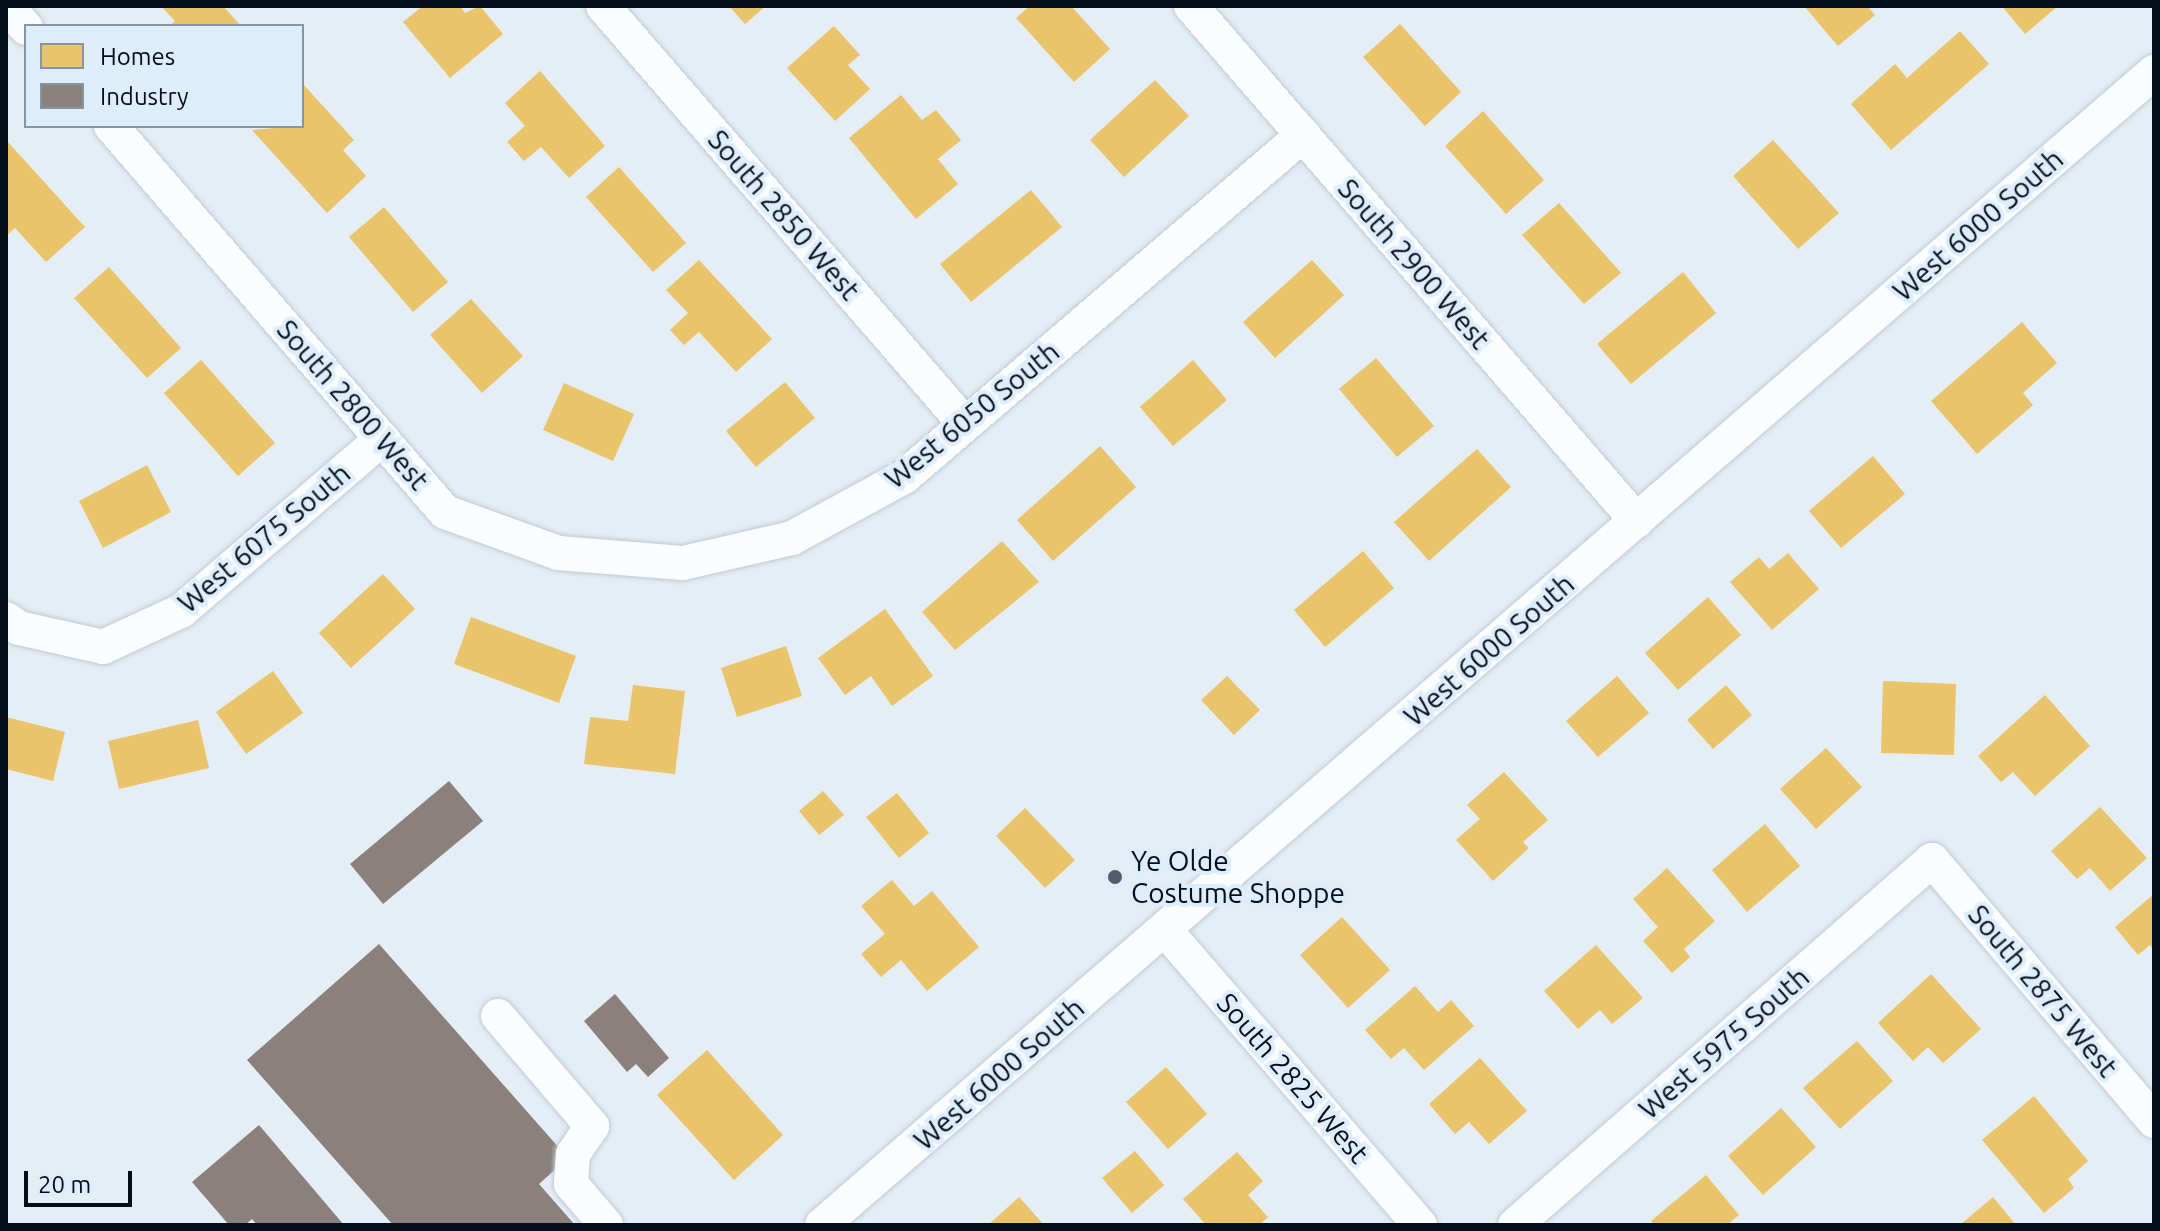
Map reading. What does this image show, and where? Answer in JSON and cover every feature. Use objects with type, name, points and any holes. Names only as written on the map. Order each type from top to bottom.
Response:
[{"type":"street","points":[[7,6],[24,26]]},
{"type":"street","name":"South 2850 West","points":[[603,6],[965,424]]},
{"type":"street","name":"South 2900 West","points":[[1191,6],[1637,521]]},
{"type":"street","name":"West 6000 South","points":[[830,1222],[2154,72]]},
{"type":"street","name":"South 2800 West","points":[[113,128],[445,512]]},
{"type":"street","name":"West 6050 South","points":[[445,512],[558,553],[683,563],[792,538],[904,477],[1303,135]]},
{"type":"street","name":"West 6075 South","points":[[6,619],[19,628],[103,647],[181,611],[382,439]]},
{"type":"street","name":"South 2875 West","points":[[1932,860],[2154,1121]]},
{"type":"street","name":"West 5975 South","points":[[1515,1225],[1932,860]]},
{"type":"street","name":"South 2825 West","points":[[1166,931],[1420,1225]]},
{"type":"street","points":[[498,1016],[592,1126],[573,1154],[571,1184],[606,1225]]},
{"type":"building: Homes","points":[[161,6],[223,6],[239,24],[171,24],[175,21]]},
{"type":"building: Homes","points":[[423,6],[460,6],[465,13],[480,6],[503,34],[450,78],[403,22]]},
{"type":"building: Homes","points":[[729,6],[766,6],[745,24]]},
{"type":"building: Homes","points":[[1030,6],[1071,6],[1110,49],[1074,82],[1016,18]]},
{"type":"building: Homes","points":[[1804,6],[1867,6],[1875,15],[1838,46]]},
{"type":"building: Homes","points":[[2002,6],[2058,6],[2025,34]]},
{"type":"building: Homes","points":[[1400,24],[1461,92],[1425,126],[1363,57]]},
{"type":"building: Homes","points":[[834,26],[860,55],[848,65],[870,89],[835,121],[787,68]]},
{"type":"building: Homes","points":[[1960,31],[1989,64],[1891,150],[1851,104],[1895,64],[1907,78]]},
{"type":"building: Homes","points":[[540,71],[605,146],[569,178],[541,147],[524,161],[507,142],[525,126],[505,103]]},
{"type":"building: Homes","points":[[1155,80],[1189,116],[1124,177],[1090,140]]},
{"type":"building: Homes","points":[[304,85],[354,140],[343,150],[366,176],[327,213],[252,130],[304,128]]},
{"type":"building: Homes","points":[[901,95],[922,120],[936,110],[961,140],[938,159],[958,184],[916,219],[849,138]]},
{"type":"building: Homes","points":[[1483,111],[1544,180],[1506,214],[1445,146]]},
{"type":"building: Homes","points":[[6,140],[85,227],[46,262],[15,228],[6,236]]},
{"type":"building: Homes","points":[[1773,140],[1839,213],[1798,249],[1733,176]]},
{"type":"building: Homes","points":[[619,167],[686,243],[653,272],[586,197]]},
{"type":"building: Homes","points":[[1031,190],[1062,227],[971,302],[940,264]]},
{"type":"building: Homes","points":[[1559,203],[1621,273],[1584,304],[1522,235]]},
{"type":"building: Homes","points":[[384,207],[448,282],[413,312],[349,237]]},
{"type":"building: Homes","points":[[699,260],[772,339],[736,372],[699,332],[684,345],[670,330],[688,313],[666,290]]},
{"type":"building: Homes","points":[[1312,260],[1344,295],[1275,358],[1243,322]]},
{"type":"building: Homes","points":[[109,267],[181,348],[147,378],[74,298]]},
{"type":"building: Homes","points":[[1683,272],[1716,313],[1631,384],[1597,344]]},
{"type":"building: Homes","points":[[471,299],[523,356],[482,393],[430,335]]},
{"type":"building: Homes","points":[[2022,322],[2057,363],[2023,393],[2033,405],[1977,454],[1931,401]]},
{"type":"building: Homes","points":[[1376,358],[1434,426],[1397,457],[1339,389]]},
{"type":"building: Homes","points":[[201,360],[275,443],[238,476],[164,393]]},
{"type":"building: Homes","points":[[1193,360],[1227,400],[1173,446],[1140,407]]},
{"type":"building: Homes","points":[[785,382],[815,418],[756,467],[726,431]]},
{"type":"building: Homes","points":[[564,383],[634,414],[613,461],[543,430]]},
{"type":"building: Homes","points":[[1100,446],[1136,487],[1053,561],[1017,520]]},
{"type":"building: Homes","points":[[1477,449],[1511,487],[1429,561],[1394,522]]},
{"type":"building: Homes","points":[[1873,456],[1905,494],[1841,548],[1809,511]]},
{"type":"building: Homes","points":[[147,465],[171,512],[103,548],[79,501]]},
{"type":"building: Homes","points":[[1002,541],[1039,582],[955,650],[922,612]]},
{"type":"building: Homes","points":[[1363,551],[1394,588],[1325,647],[1294,610]]},
{"type":"building: Homes","points":[[1788,553],[1819,589],[1772,630],[1730,582],[1759,557],[1769,569]]},
{"type":"building: Homes","points":[[383,574],[415,609],[351,668],[319,633]]},
{"type":"building: Homes","points":[[1708,597],[1741,635],[1678,690],[1645,653]]},
{"type":"building: Homes","points":[[885,609],[933,676],[892,706],[871,676],[845,695],[818,658]]},
{"type":"building: Homes","points":[[471,617],[576,656],[559,703],[454,664]]},
{"type":"building: Homes","points":[[786,646],[802,696],[737,717],[721,668]]},
{"type":"building: Homes","points":[[273,671],[303,713],[246,754],[216,712]]},
{"type":"building: Homes","points":[[1227,676],[1260,710],[1234,735],[1201,700]]},
{"type":"building: Homes","points":[[1617,676],[1649,713],[1598,757],[1566,721]]},
{"type":"building: Homes","points":[[1883,681],[1956,684],[1954,755],[1881,753]]},
{"type":"building: Homes","points":[[633,685],[685,691],[675,774],[584,764],[590,717],[628,721]]},
{"type":"building: Homes","points":[[1726,685],[1752,715],[1713,749],[1687,720]]},
{"type":"building: Homes","points":[[2045,695],[2090,746],[2035,796],[2013,772],[2001,782],[1978,756]]},
{"type":"building: Homes","points":[[6,717],[65,732],[53,781],[6,769]]},
{"type":"building: Homes","points":[[198,720],[209,768],[119,789],[108,741]]},
{"type":"building: Homes","points":[[1826,748],[1862,787],[1816,829],[1780,789]]},
{"type":"building: Homes","points":[[1504,772],[1548,820],[1523,842],[1529,848],[1493,881],[1456,840],[1480,819],[1467,805]]},
{"type":"building: Homes","points":[[823,791],[844,815],[819,835],[799,811]]},
{"type":"building: Homes","points":[[897,793],[929,833],[899,858],[866,817]]},
{"type":"building: Homes","points":[[2100,807],[2147,858],[2110,891],[2090,868],[2077,879],[2051,851]]},
{"type":"building: Homes","points":[[1025,808],[1075,860],[1045,888],[996,836]]},
{"type":"building: Homes","points":[[1765,824],[1800,866],[1747,912],[1712,870]]},
{"type":"building: Homes","points":[[1667,868],[1715,921],[1684,949],[1690,957],[1672,973],[1643,941],[1658,927],[1633,899]]},
{"type":"building: Homes","points":[[892,880],[914,906],[932,891],[979,947],[927,991],[901,960],[881,977],[861,954],[885,934],[861,906]]},
{"type":"building: Homes","points":[[2154,894],[2154,950],[2150,945],[2138,955],[2115,927]]},
{"type":"building: Homes","points":[[1342,917],[1390,970],[1348,1008],[1300,955]]},
{"type":"building: Homes","points":[[1596,945],[1643,998],[1612,1024],[1600,1010],[1578,1029],[1544,991]]},
{"type":"building: Homes","points":[[1931,974],[1981,1029],[1943,1063],[1928,1047],[1913,1061],[1878,1023]]},
{"type":"building: Homes","points":[[1415,986],[1438,1012],[1451,1000],[1474,1026],[1424,1070],[1404,1048],[1391,1059],[1365,1030]]},
{"type":"building: Homes","points":[[1857,1041],[1893,1081],[1840,1129],[1803,1088]]},
{"type":"building: Homes","points":[[707,1050],[783,1135],[734,1180],[657,1095]]},
{"type":"building: Homes","points":[[1480,1058],[1527,1111],[1489,1144],[1469,1122],[1455,1134],[1429,1104]]},
{"type":"building: Homes","points":[[1166,1067],[1207,1114],[1168,1149],[1126,1102]]},
{"type":"building: Homes","points":[[2034,1096],[2088,1161],[2068,1179],[2074,1188],[2044,1213],[1982,1140]]},
{"type":"building: Homes","points":[[1781,1108],[1816,1147],[1763,1195],[1728,1156]]},
{"type":"building: Homes","points":[[1135,1151],[1164,1185],[1132,1213],[1102,1178]]},
{"type":"building: Homes","points":[[1237,1152],[1263,1181],[1248,1195],[1268,1217],[1259,1225],[1206,1225],[1183,1199]]},
{"type":"building: Homes","points":[[1706,1175],[1739,1215],[1727,1225],[1655,1225],[1651,1221]]},
{"type":"building: Homes","points":[[1019,1197],[1044,1225],[988,1225]]},
{"type":"building: Homes","points":[[1993,1197],[2016,1225],[1960,1225]]},
{"type":"building: Industry","points":[[449,781],[483,821],[383,904],[350,864]]},
{"type":"building: Industry","points":[[379,944],[568,1158],[539,1184],[575,1225],[393,1225],[247,1060]]},
{"type":"building: Industry","points":[[615,994],[669,1058],[648,1077],[636,1064],[627,1072],[584,1021]]},
{"type":"building: Industry","points":[[259,1125],[344,1225],[257,1225],[252,1219],[245,1225],[229,1225],[192,1182]]},
{"type":"place","name":"Ye Olde Costume Shoppe","points":[[1115,877]]}]
